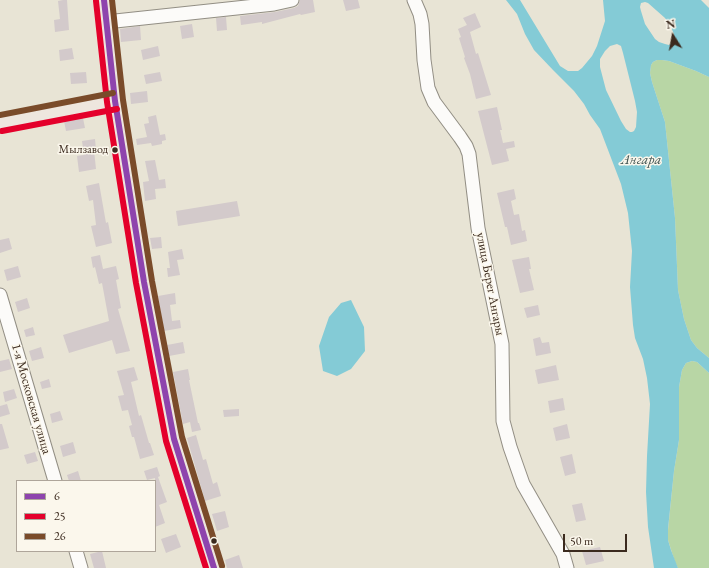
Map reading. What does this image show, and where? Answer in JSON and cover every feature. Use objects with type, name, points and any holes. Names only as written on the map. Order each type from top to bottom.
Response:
[{"type":"main road","points":[[104,0],[115,100],[144,282],[174,439],[214,568]]},
{"type":"main road","points":[[0,123],[115,100]]},
{"type":"street","points":[[106,22],[274,4],[292,0]]},
{"type":"street","name":"улица Берег Ангары","points":[[414,0],[420,14],[422,24],[424,60],[428,88],[434,102],[460,137],[469,154],[478,228],[502,344],[503,421],[510,447],[523,484],[563,554],[567,568]]},
{"type":"street","name":"1-я Московская улица","points":[[0,295],[55,480]]},
{"type":"street","points":[[76,552],[81,568]]},
{"type":"green space","points":[[657,60],[669,61],[709,77],[709,358],[697,348],[691,340],[684,319],[678,290],[675,218],[665,122],[650,73],[651,65]]},
{"type":"green space","points":[[692,361],[697,362],[709,373],[709,568],[678,568],[668,540],[674,471],[679,440],[679,387],[682,370],[686,363]]},
{"type":"water","name":"Ангара","points":[[506,0],[520,0],[560,66],[568,71],[578,71],[592,56],[597,46],[605,21],[603,0],[701,0],[709,8],[709,77],[669,61],[662,60],[653,62],[650,73],[665,122],[675,218],[678,290],[684,319],[691,340],[697,348],[709,358],[709,373],[697,362],[692,361],[686,363],[682,370],[679,387],[679,440],[668,529],[668,540],[678,568],[654,568],[648,527],[646,492],[650,404],[643,359],[635,338],[633,325],[630,287],[632,251],[628,213],[621,184],[600,129],[574,91],[534,50],[525,34],[517,14]],"holes":[[[645,2],[665,18],[670,25],[674,34],[674,39],[669,45],[655,39],[645,24],[640,7],[641,3]],[[617,44],[621,46],[637,112],[636,127],[632,132],[626,129],[621,121],[606,90],[600,67],[600,59],[605,51],[610,46]]]},
{"type":"water","points":[[351,300],[364,327],[365,351],[351,369],[337,376],[323,371],[319,346],[329,317],[341,303]]},
{"type":"building","points":[[67,0],[69,30],[55,32],[54,20],[60,19],[58,1]]},
{"type":"building","points":[[300,0],[313,0],[315,12],[300,14],[262,24],[262,22],[241,25],[240,16],[294,8],[298,6]]},
{"type":"building","points":[[343,0],[358,0],[360,8],[346,11]]},
{"type":"building","points":[[475,13],[481,27],[470,32],[476,54],[478,53],[491,95],[476,99],[470,74],[464,58],[465,57],[459,38],[461,37],[458,29],[467,25],[463,18]]},
{"type":"building","points":[[226,17],[227,30],[217,31],[216,18]]},
{"type":"building","points":[[192,24],[194,37],[182,39],[180,26]]},
{"type":"building","points":[[140,26],[141,40],[121,42],[120,29]]},
{"type":"building","points":[[158,46],[160,56],[143,60],[141,50]]},
{"type":"building","points":[[72,48],[74,59],[60,61],[59,50]]},
{"type":"building","points":[[86,72],[87,83],[71,84],[70,73]]},
{"type":"building","points":[[160,72],[162,81],[146,84],[144,75]]},
{"type":"building","points":[[147,91],[148,102],[131,104],[130,93]]},
{"type":"building","points":[[497,107],[503,143],[514,141],[515,147],[506,149],[509,161],[492,165],[478,111]]},
{"type":"building","points":[[156,115],[160,135],[165,134],[166,140],[162,141],[162,144],[152,146],[151,143],[137,145],[136,139],[147,137],[144,124],[149,123],[148,117]]},
{"type":"building","points":[[83,118],[85,128],[66,131],[64,121]]},
{"type":"building","points":[[95,139],[96,150],[94,150],[96,169],[79,172],[77,156],[84,155],[82,141]]},
{"type":"building","points":[[155,160],[159,180],[165,179],[166,188],[155,189],[156,199],[145,201],[143,182],[149,181],[145,161]]},
{"type":"building","points":[[99,183],[106,223],[108,222],[112,243],[96,247],[91,226],[96,225],[93,200],[89,201],[86,186]]},
{"type":"building","points":[[514,189],[516,199],[511,201],[514,215],[519,214],[522,231],[525,230],[527,241],[511,245],[497,193]]},
{"type":"building","points":[[237,201],[240,216],[178,226],[176,211]]},
{"type":"building","points":[[161,237],[162,248],[152,249],[150,238]]},
{"type":"building","points":[[9,238],[12,249],[0,253],[0,240]]},
{"type":"building","points":[[182,249],[184,259],[177,260],[180,275],[168,277],[167,268],[170,268],[168,252]]},
{"type":"building","points":[[100,255],[103,269],[116,266],[119,279],[116,280],[121,308],[118,309],[130,351],[116,354],[112,340],[69,353],[63,335],[109,321],[102,283],[99,284],[95,267],[93,268],[91,257]]},
{"type":"building","points":[[529,257],[531,269],[529,269],[534,290],[520,293],[512,260]]},
{"type":"building","points":[[18,266],[21,277],[7,281],[4,270]]},
{"type":"building","points":[[175,293],[176,304],[170,305],[172,321],[180,320],[181,328],[164,331],[158,296]]},
{"type":"building","points":[[27,298],[30,308],[18,312],[15,302]]},
{"type":"building","points":[[538,305],[540,315],[527,318],[524,308]]},
{"type":"building","points":[[33,327],[35,335],[26,337],[24,330]]},
{"type":"building","points":[[540,337],[542,343],[549,342],[551,353],[536,356],[533,339]]},
{"type":"building","points":[[183,342],[185,353],[169,356],[167,345]]},
{"type":"building","points":[[41,347],[44,358],[32,361],[29,351]]},
{"type":"building","points":[[9,359],[12,369],[0,372],[0,361]]},
{"type":"building","points":[[556,365],[559,380],[538,384],[535,370]]},
{"type":"building","points":[[134,367],[138,380],[131,382],[139,416],[141,415],[154,455],[140,459],[134,437],[132,437],[129,426],[132,425],[128,410],[122,411],[118,396],[124,395],[117,371]]},
{"type":"building","points":[[188,369],[198,423],[201,430],[192,432],[190,422],[183,424],[173,372]]},
{"type":"building","points":[[49,379],[51,387],[42,389],[40,382]]},
{"type":"building","points":[[14,389],[17,398],[5,402],[3,392]]},
{"type":"building","points":[[563,398],[565,410],[550,413],[548,401]]},
{"type":"building","points":[[7,404],[10,414],[0,417],[0,406]]},
{"type":"building","points":[[239,409],[239,416],[224,417],[223,410]]},
{"type":"building","points":[[60,411],[63,420],[52,423],[50,414]]},
{"type":"building","points":[[0,424],[2,424],[9,448],[0,450]]},
{"type":"building","points":[[567,424],[570,438],[556,441],[553,428]]},
{"type":"building","points":[[196,435],[203,460],[206,459],[213,484],[217,482],[221,496],[205,501],[187,438]]},
{"type":"building","points":[[73,442],[76,453],[63,457],[60,446]]},
{"type":"building","points":[[35,452],[38,461],[27,464],[24,455]]},
{"type":"building","points":[[572,454],[576,473],[565,476],[560,457]]},
{"type":"building","points":[[157,467],[160,476],[158,477],[167,502],[159,505],[165,523],[156,527],[156,480],[155,478],[147,480],[144,471]]},
{"type":"building","points":[[78,471],[81,480],[69,480],[67,475]]},
{"type":"building","points":[[582,503],[586,520],[576,522],[572,505]]},
{"type":"building","points":[[225,511],[229,527],[217,531],[212,514]]},
{"type":"building","points":[[176,534],[181,547],[166,553],[161,539]]},
{"type":"building","points":[[600,547],[604,561],[586,565],[582,551]]},
{"type":"building","points":[[102,552],[106,568],[94,568],[90,554]]},
{"type":"building","points":[[239,555],[243,568],[227,568],[225,560]]},
{"type":"transit line","name":"6","points":[[104,0],[115,101],[144,282],[174,439],[214,568]]},
{"type":"transit line","name":"26","points":[[112,0],[123,100],[152,281],[182,437],[222,566]]},
{"type":"transit line","name":"25","points":[[96,1],[107,102],[136,283],[166,441],[206,568]]},
{"type":"transit line","name":"26","points":[[0,115],[113,93]]},
{"type":"transit line","name":"25","points":[[2,131],[117,109]]},
{"type":"place","name":"Мылзавод","points":[[115,150]]}]
